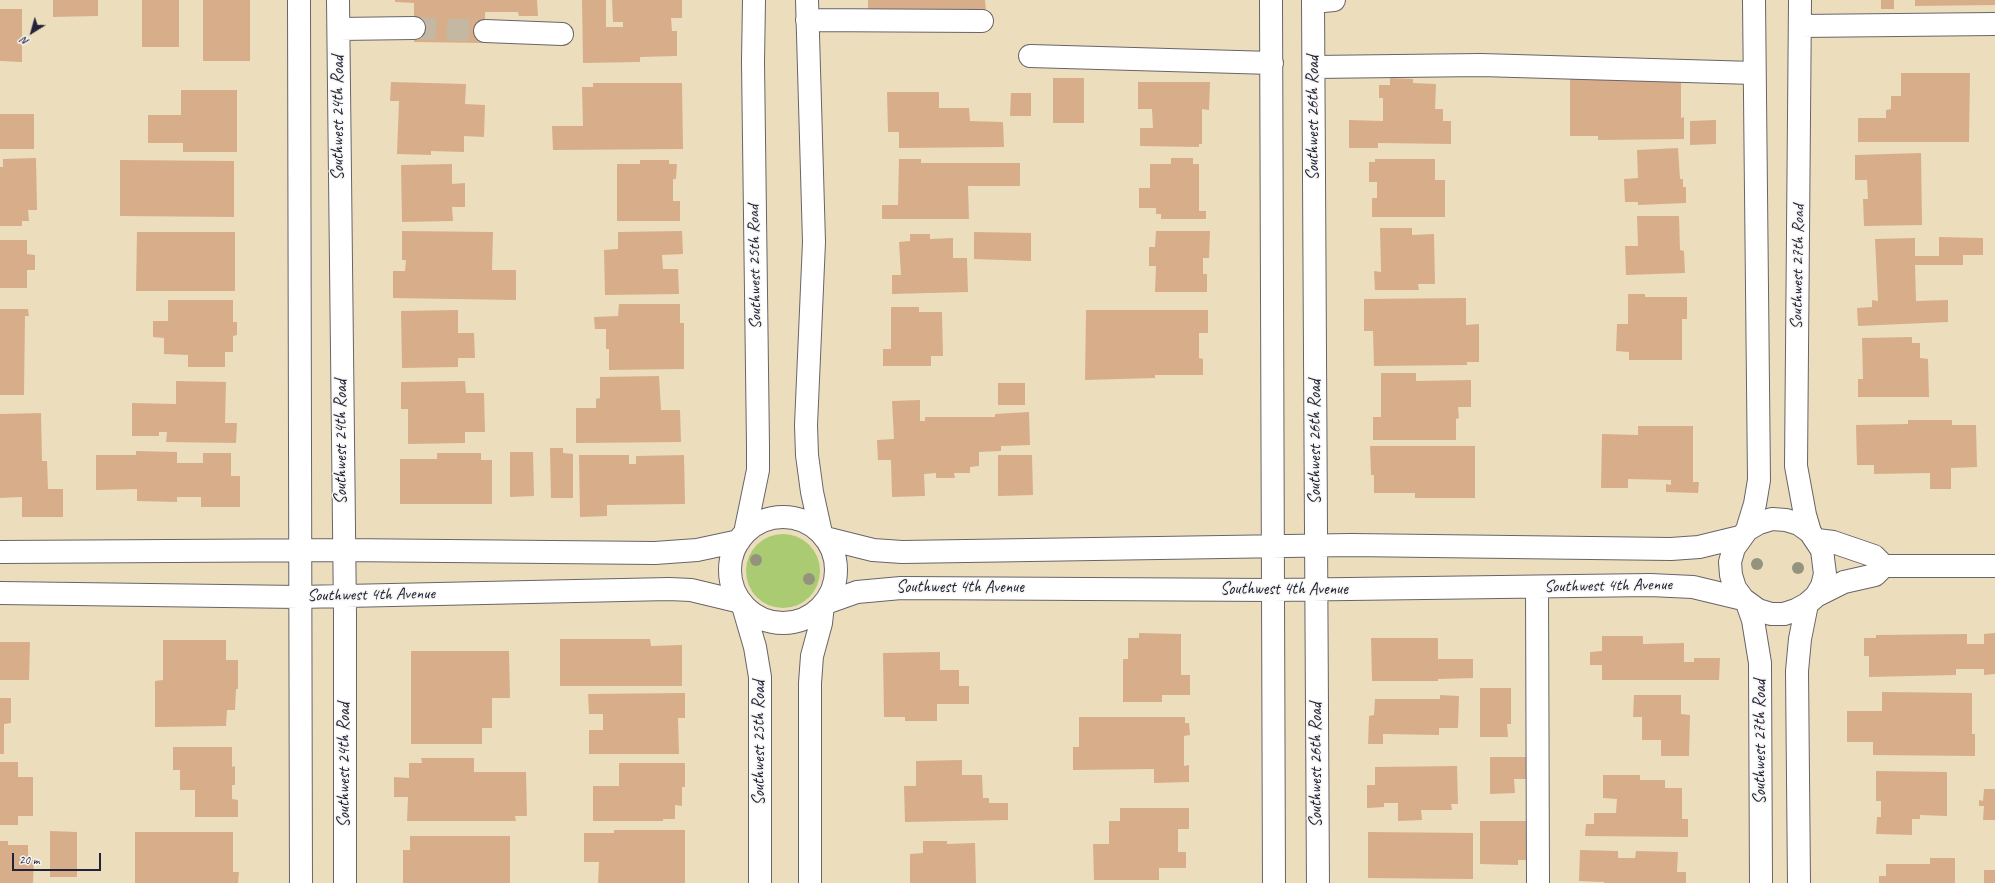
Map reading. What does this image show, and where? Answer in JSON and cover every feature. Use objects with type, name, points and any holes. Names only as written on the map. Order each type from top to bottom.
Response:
[{"type":"street","points":[[299,0],[299,597],[301,883]]},
{"type":"street","name":"Southwest 24th Road","points":[[338,0],[344,595],[345,883]]},
{"type":"street","name":"Southwest 25th Road","points":[[742,537],[755,485],[758,452],[753,62],[754,0]]},
{"type":"street","points":[[1271,0],[1274,883]]},
{"type":"street","points":[[1754,0],[1759,480],[1755,504],[1744,533],[1734,548],[1730,562],[1731,575],[1735,588],[1745,601],[1758,610],[1771,614],[1784,614],[1796,610],[1844,582],[1875,575],[1884,566]]},
{"type":"street","name":"Southwest 27th Road","points":[[1800,0],[1796,453],[1800,492],[1813,536]]},
{"type":"street","name":"Southwest 26th Road","points":[[1318,883],[1314,67],[1320,1]]},
{"type":"street","points":[[810,883],[810,676],[812,656],[821,623],[824,604],[835,582],[836,570],[831,547],[823,535],[812,492],[807,455],[806,425],[814,242],[807,10],[982,21]]},
{"type":"street","points":[[1800,26],[1995,24]]},
{"type":"street","points":[[339,30],[414,28]]},
{"type":"street","points":[[485,31],[562,34]]},
{"type":"street","points":[[1030,56],[1272,63]]},
{"type":"street","points":[[1314,67],[1481,65],[1729,71],[1754,73]]},
{"type":"street","points":[[823,535],[803,522],[783,517],[768,519],[756,525],[742,537],[733,551],[730,572],[735,593],[742,604],[759,618],[779,624],[799,621],[816,612],[824,604]]},
{"type":"street","points":[[1744,533],[1759,523],[1772,519],[1786,520],[1799,524],[1813,536],[1822,550],[1825,574],[1822,586],[1812,600]]},
{"type":"street","name":"Southwest 4th Avenue","points":[[823,535],[873,550],[902,552],[1316,546],[1671,549],[1699,548],[1744,533]]},
{"type":"street","points":[[1813,536],[1874,556],[1884,566],[1995,566]]},
{"type":"street","points":[[0,552],[343,550],[655,553],[697,550],[742,537]]},
{"type":"street","name":"Southwest 4th Avenue","points":[[824,604],[857,592],[901,588],[1316,590],[1680,586],[1709,590],[1745,601]]},
{"type":"street","points":[[1537,587],[1538,883]]},
{"type":"street","name":"Southwest 4th Avenue","points":[[0,593],[299,597],[669,589],[698,592],[742,604]]},
{"type":"street","name":"Southwest 27th Road","points":[[1799,883],[1797,671],[1800,639],[1812,600]]},
{"type":"street","name":"Southwest 27th Road","points":[[1745,601],[1756,635],[1761,671],[1761,883]]},
{"type":"street","name":"Southwest 25th Road","points":[[742,604],[755,647],[760,677],[760,883]]},
{"type":"green space","points":[[783,534],[804,540],[814,550],[820,571],[814,592],[804,602],[783,608],[762,602],[752,592],[746,571],[752,550],[762,540]]},
{"type":"building","points":[[53,0],[98,0],[98,16],[53,17]]},
{"type":"building","points":[[142,0],[179,0],[179,47],[142,47]]},
{"type":"building","points":[[203,0],[250,0],[250,61],[203,61]]},
{"type":"building","points":[[395,0],[537,0],[538,16],[519,16],[518,12],[485,12],[485,43],[414,42],[414,3],[395,2]]},
{"type":"building","points":[[582,0],[606,0],[606,27],[623,27],[623,22],[613,22],[612,0],[682,0],[682,18],[671,18],[672,31],[677,31],[677,56],[640,57],[640,62],[583,63]]},
{"type":"building","points":[[868,0],[985,0],[986,11],[868,12]]},
{"type":"building","points":[[1881,0],[1894,0],[1894,9],[1881,9]]},
{"type":"building","points":[[1915,0],[1995,0],[1995,5],[1915,6]]},
{"type":"building","points":[[0,9],[22,9],[22,62],[0,61]]},
{"type":"building","points":[[1901,73],[1970,73],[1969,142],[1858,142],[1858,118],[1886,118],[1886,110],[1891,109],[1891,96],[1901,96]]},
{"type":"building","points":[[1053,78],[1084,78],[1084,123],[1053,123]]},
{"type":"building","points":[[1390,78],[1413,79],[1413,83],[1436,84],[1435,109],[1443,109],[1443,121],[1451,121],[1451,144],[1378,143],[1378,148],[1349,148],[1349,120],[1383,121],[1383,98],[1379,98],[1379,85],[1390,85]]},
{"type":"building","points":[[1570,78],[1681,82],[1681,118],[1684,117],[1684,139],[1598,140],[1598,136],[1570,136]]},
{"type":"building","points":[[391,82],[466,84],[465,104],[485,105],[484,137],[464,136],[464,152],[431,151],[431,155],[397,154],[399,101],[390,101]]},
{"type":"building","points":[[1138,82],[1210,82],[1209,110],[1202,109],[1202,144],[1199,144],[1199,147],[1140,146],[1140,128],[1153,128],[1152,109],[1138,109]]},
{"type":"building","points":[[593,83],[682,83],[683,149],[553,150],[552,126],[583,126],[582,87],[593,87]]},
{"type":"building","points":[[181,90],[237,90],[237,152],[183,152],[183,143],[148,143],[148,115],[181,115]]},
{"type":"building","points":[[887,92],[939,92],[939,108],[969,108],[970,121],[1003,122],[1004,147],[899,148],[899,132],[888,132]]},
{"type":"building","points":[[1011,93],[1031,93],[1031,116],[1010,116]]},
{"type":"building","points":[[0,114],[34,114],[34,149],[0,149]]},
{"type":"building","points":[[1716,120],[1716,144],[1690,145],[1690,121]]},
{"type":"building","points":[[1678,148],[1680,179],[1683,179],[1683,187],[1686,187],[1686,203],[1638,205],[1638,202],[1625,202],[1624,179],[1638,178],[1637,150]]},
{"type":"building","points":[[1921,153],[1922,225],[1864,226],[1863,199],[1868,199],[1867,180],[1855,180],[1855,155]]},
{"type":"building","points":[[36,158],[37,210],[28,210],[29,221],[22,221],[22,226],[0,226],[0,167],[3,167],[3,159]]},
{"type":"building","points":[[1171,158],[1193,158],[1193,164],[1199,164],[1199,211],[1206,211],[1206,219],[1161,219],[1161,214],[1156,214],[1156,208],[1139,208],[1139,188],[1150,188],[1150,164],[1171,164]]},
{"type":"building","points":[[899,159],[921,159],[921,163],[1020,163],[1020,186],[968,186],[969,219],[882,219],[882,205],[898,205]]},
{"type":"building","points":[[1375,159],[1435,159],[1435,180],[1445,180],[1445,217],[1372,217],[1372,198],[1377,198],[1377,182],[1369,182],[1369,162],[1375,162]]},
{"type":"building","points":[[120,160],[234,161],[234,217],[120,216]]},
{"type":"building","points":[[640,160],[669,160],[669,164],[677,164],[676,179],[673,179],[673,201],[680,201],[680,221],[617,221],[617,164],[640,164]]},
{"type":"building","points":[[452,164],[452,184],[465,183],[465,207],[452,207],[453,221],[402,222],[401,165]]},
{"type":"building","points":[[1637,216],[1679,216],[1680,250],[1684,251],[1685,273],[1626,275],[1625,246],[1638,246]]},
{"type":"building","points":[[1380,228],[1412,228],[1412,235],[1434,234],[1435,284],[1418,284],[1419,290],[1375,290],[1374,271],[1381,272]]},
{"type":"building","points":[[402,231],[493,232],[492,270],[516,270],[516,300],[393,298],[393,271],[405,271],[406,260],[402,260]]},
{"type":"building","points":[[682,231],[683,254],[662,255],[663,269],[678,269],[679,294],[605,295],[604,250],[618,249],[618,232]]},
{"type":"building","points":[[1156,231],[1210,231],[1209,258],[1203,258],[1203,274],[1207,274],[1207,292],[1155,292],[1156,266],[1149,266],[1149,247],[1155,247]]},
{"type":"building","points":[[137,232],[235,232],[235,291],[136,291]]},
{"type":"building","points":[[974,232],[1031,233],[1031,261],[974,259]]},
{"type":"building","points":[[910,234],[930,234],[930,239],[953,238],[953,258],[967,258],[968,292],[892,294],[892,275],[901,275],[899,242],[910,241]]},
{"type":"building","points":[[1939,237],[1983,238],[1983,255],[1963,255],[1963,265],[1915,265],[1916,301],[1948,300],[1948,322],[1858,326],[1857,308],[1872,307],[1872,300],[1878,301],[1875,239],[1915,238],[1915,256],[1939,256]]},
{"type":"building","points":[[0,240],[27,240],[27,254],[35,255],[35,270],[27,270],[27,288],[0,288]]},
{"type":"building","points":[[1628,294],[1645,294],[1645,297],[1687,297],[1687,319],[1682,319],[1682,360],[1629,360],[1629,352],[1616,351],[1617,324],[1628,324]]},
{"type":"building","points":[[1466,298],[1466,325],[1479,324],[1479,362],[1467,362],[1467,365],[1374,366],[1373,331],[1364,331],[1364,299]]},
{"type":"building","points":[[168,300],[233,300],[233,322],[237,322],[237,335],[233,336],[233,352],[225,352],[225,367],[188,367],[188,355],[164,354],[164,338],[153,337],[153,321],[168,321]]},
{"type":"building","points":[[619,304],[680,304],[680,323],[684,323],[684,369],[609,370],[609,349],[606,349],[606,329],[595,329],[594,317],[618,316]]},
{"type":"building","points":[[891,307],[919,307],[919,312],[942,312],[943,356],[931,356],[931,366],[883,366],[883,349],[891,349]]},
{"type":"building","points":[[0,309],[28,309],[29,316],[25,316],[24,395],[0,395]]},
{"type":"building","points":[[458,310],[458,333],[474,333],[475,358],[458,358],[458,367],[402,368],[401,311]]},
{"type":"building","points":[[1086,310],[1208,310],[1208,333],[1199,333],[1199,358],[1203,359],[1203,375],[1155,375],[1155,378],[1085,380]]},
{"type":"building","points":[[1912,337],[1912,343],[1920,343],[1920,358],[1928,359],[1929,397],[1858,397],[1858,379],[1863,379],[1862,338]]},
{"type":"building","points":[[1381,373],[1416,373],[1416,381],[1471,380],[1471,407],[1458,407],[1459,418],[1456,419],[1456,440],[1373,440],[1373,417],[1381,417]]},
{"type":"building","points":[[659,376],[661,410],[680,410],[681,442],[576,443],[576,408],[596,408],[596,399],[600,398],[600,377]]},
{"type":"building","points":[[176,381],[226,382],[225,423],[237,423],[236,443],[166,442],[167,432],[159,432],[159,436],[132,436],[132,403],[176,404]]},
{"type":"building","points":[[465,381],[466,393],[484,393],[485,432],[465,432],[465,443],[408,444],[408,409],[401,409],[401,382]]},
{"type":"building","points":[[998,383],[1025,383],[1025,405],[998,405]]},
{"type":"building","points":[[920,400],[920,421],[925,421],[925,417],[995,417],[995,414],[1029,412],[1030,445],[1001,446],[1001,451],[979,452],[979,466],[970,467],[970,473],[954,473],[955,478],[936,478],[936,473],[924,474],[925,496],[892,497],[891,460],[878,460],[877,440],[894,439],[892,401]]},
{"type":"building","points":[[41,413],[42,461],[47,461],[48,489],[63,489],[63,517],[22,517],[22,497],[0,498],[0,414]]},
{"type":"building","points":[[1908,420],[1952,420],[1952,425],[1976,425],[1977,467],[1951,468],[1951,489],[1930,489],[1930,473],[1874,474],[1874,465],[1857,465],[1856,425],[1908,424]]},
{"type":"building","points":[[1638,426],[1693,426],[1693,482],[1699,482],[1698,493],[1666,492],[1666,484],[1671,485],[1671,480],[1628,479],[1628,488],[1601,488],[1602,434],[1638,435]]},
{"type":"building","points":[[1370,446],[1475,446],[1475,498],[1415,498],[1415,493],[1374,493],[1374,475],[1371,475]]},
{"type":"building","points":[[550,448],[563,448],[563,453],[573,454],[573,498],[551,498]]},
{"type":"building","points":[[136,451],[177,452],[177,463],[203,463],[203,453],[231,453],[231,476],[240,476],[240,507],[201,507],[201,497],[177,497],[177,502],[137,501],[137,489],[96,490],[96,455],[136,455]]},
{"type":"building","points":[[510,452],[533,452],[534,496],[510,497]]},
{"type":"building","points":[[437,453],[481,453],[481,460],[492,460],[492,504],[400,504],[400,459],[437,459]]},
{"type":"building","points":[[579,455],[629,455],[629,464],[636,464],[636,456],[684,455],[685,504],[607,505],[607,516],[580,517]]},
{"type":"building","points":[[998,455],[1032,455],[1033,495],[998,496]]},
{"type":"building","points":[[1139,633],[1181,634],[1181,675],[1190,675],[1190,695],[1162,695],[1162,702],[1123,702],[1123,659],[1128,659],[1128,638],[1139,638]]},
{"type":"building","points":[[1995,633],[1995,674],[1984,675],[1984,669],[1956,669],[1956,675],[1869,677],[1869,656],[1864,656],[1864,638],[1876,638],[1876,635],[1967,634],[1967,644],[1984,644],[1984,634]]},
{"type":"building","points":[[1602,636],[1643,636],[1643,644],[1684,643],[1684,662],[1694,662],[1694,658],[1720,658],[1719,680],[1602,680],[1602,665],[1590,665],[1590,652],[1602,651]]},
{"type":"building","points":[[1371,638],[1438,638],[1438,659],[1473,659],[1473,678],[1438,679],[1438,681],[1372,681]]},
{"type":"building","points":[[560,639],[650,639],[651,646],[682,645],[682,686],[560,686]]},
{"type":"building","points":[[163,640],[226,640],[226,660],[238,660],[238,689],[236,689],[235,710],[227,710],[226,726],[155,727],[155,681],[163,680]]},
{"type":"building","points":[[0,642],[30,642],[29,680],[0,680]]},
{"type":"building","points":[[411,651],[509,651],[510,698],[492,698],[492,728],[482,728],[482,744],[411,744]]},
{"type":"building","points":[[940,652],[940,670],[959,670],[959,686],[969,686],[969,704],[937,704],[937,721],[905,721],[905,717],[884,717],[883,653]]},
{"type":"building","points":[[1480,688],[1511,688],[1511,724],[1507,724],[1508,737],[1480,737]]},
{"type":"building","points":[[1882,692],[1972,693],[1972,734],[1975,734],[1975,756],[1873,755],[1873,742],[1847,742],[1847,711],[1882,711]]},
{"type":"building","points":[[685,693],[685,718],[678,718],[679,754],[589,754],[589,730],[603,730],[603,714],[589,714],[588,694]]},
{"type":"building","points":[[1440,695],[1459,696],[1458,728],[1439,728],[1439,735],[1383,734],[1383,744],[1368,744],[1369,716],[1374,715],[1375,699],[1440,699]]},
{"type":"building","points":[[1634,695],[1681,695],[1681,714],[1690,715],[1689,756],[1661,756],[1661,740],[1642,740],[1642,717],[1633,717]]},
{"type":"building","points":[[0,698],[11,698],[11,723],[4,724],[4,754],[0,754]]},
{"type":"building","points":[[1079,717],[1185,717],[1185,723],[1189,723],[1190,735],[1184,736],[1184,766],[1189,765],[1189,782],[1154,783],[1154,769],[1073,770],[1073,747],[1079,747]]},
{"type":"building","points":[[173,747],[232,747],[232,767],[235,766],[235,785],[232,785],[232,799],[238,800],[238,817],[195,817],[195,790],[180,790],[180,770],[173,770]]},
{"type":"building","points":[[1490,757],[1527,757],[1527,779],[1514,779],[1515,793],[1490,794]]},
{"type":"building","points":[[421,758],[474,758],[474,772],[526,772],[527,816],[515,816],[516,821],[407,821],[408,797],[394,797],[394,777],[409,778],[409,763],[422,763]]},
{"type":"building","points":[[962,760],[962,775],[982,775],[983,798],[989,798],[989,803],[1008,803],[1008,820],[905,822],[904,786],[916,786],[916,761]]},
{"type":"building","points":[[0,762],[18,762],[18,777],[33,777],[33,816],[18,816],[18,825],[0,825]]},
{"type":"building","points":[[619,763],[685,763],[685,787],[682,787],[682,806],[675,805],[675,819],[663,819],[663,821],[593,821],[593,786],[619,786]]},
{"type":"building","points":[[1457,766],[1458,804],[1451,804],[1452,810],[1421,810],[1422,820],[1398,821],[1398,803],[1384,803],[1384,807],[1367,808],[1367,785],[1375,785],[1375,767]]},
{"type":"building","points":[[1876,771],[1947,772],[1947,816],[1920,815],[1920,819],[1912,819],[1912,835],[1876,834],[1877,817],[1881,817],[1881,801],[1876,801]]},
{"type":"building","points":[[1603,775],[1640,775],[1640,780],[1665,780],[1665,788],[1682,788],[1682,819],[1688,819],[1688,837],[1585,836],[1586,824],[1594,824],[1594,813],[1616,813],[1617,799],[1603,798]]},
{"type":"building","points":[[1984,789],[1995,789],[1995,820],[1983,820],[1984,806],[1979,806],[1979,800],[1983,801]]},
{"type":"building","points":[[1120,808],[1189,808],[1189,829],[1178,829],[1178,852],[1186,852],[1186,868],[1159,868],[1159,880],[1094,880],[1093,844],[1109,844],[1109,821],[1120,821]]},
{"type":"building","points":[[1480,821],[1528,821],[1528,860],[1518,860],[1518,865],[1480,864]]},
{"type":"building","points":[[614,830],[685,830],[685,883],[598,883],[599,862],[584,862],[584,833],[614,833]]},
{"type":"building","points":[[50,831],[77,832],[77,877],[50,877]]},
{"type":"building","points":[[135,832],[233,832],[233,872],[239,872],[238,883],[135,883]]},
{"type":"building","points":[[1368,832],[1473,833],[1473,879],[1368,878]]},
{"type":"building","points":[[410,836],[510,836],[510,883],[403,883],[403,850],[410,850]]},
{"type":"building","points":[[0,841],[8,841],[8,845],[28,845],[28,860],[34,860],[33,883],[0,883]]},
{"type":"building","points":[[923,841],[947,841],[947,844],[975,843],[976,883],[910,883],[910,854],[923,853]]},
{"type":"building","points":[[1580,850],[1618,851],[1618,858],[1635,858],[1636,851],[1678,852],[1677,872],[1686,872],[1686,883],[1604,883],[1579,881]]},
{"type":"building","points":[[1930,858],[1955,858],[1955,883],[1879,883],[1879,876],[1886,876],[1886,864],[1930,864]]},
{"type":"building","points":[[1984,870],[1995,870],[1995,883],[1984,883]]},
{"type":"tunnel","points":[[414,28],[485,31]]}]
